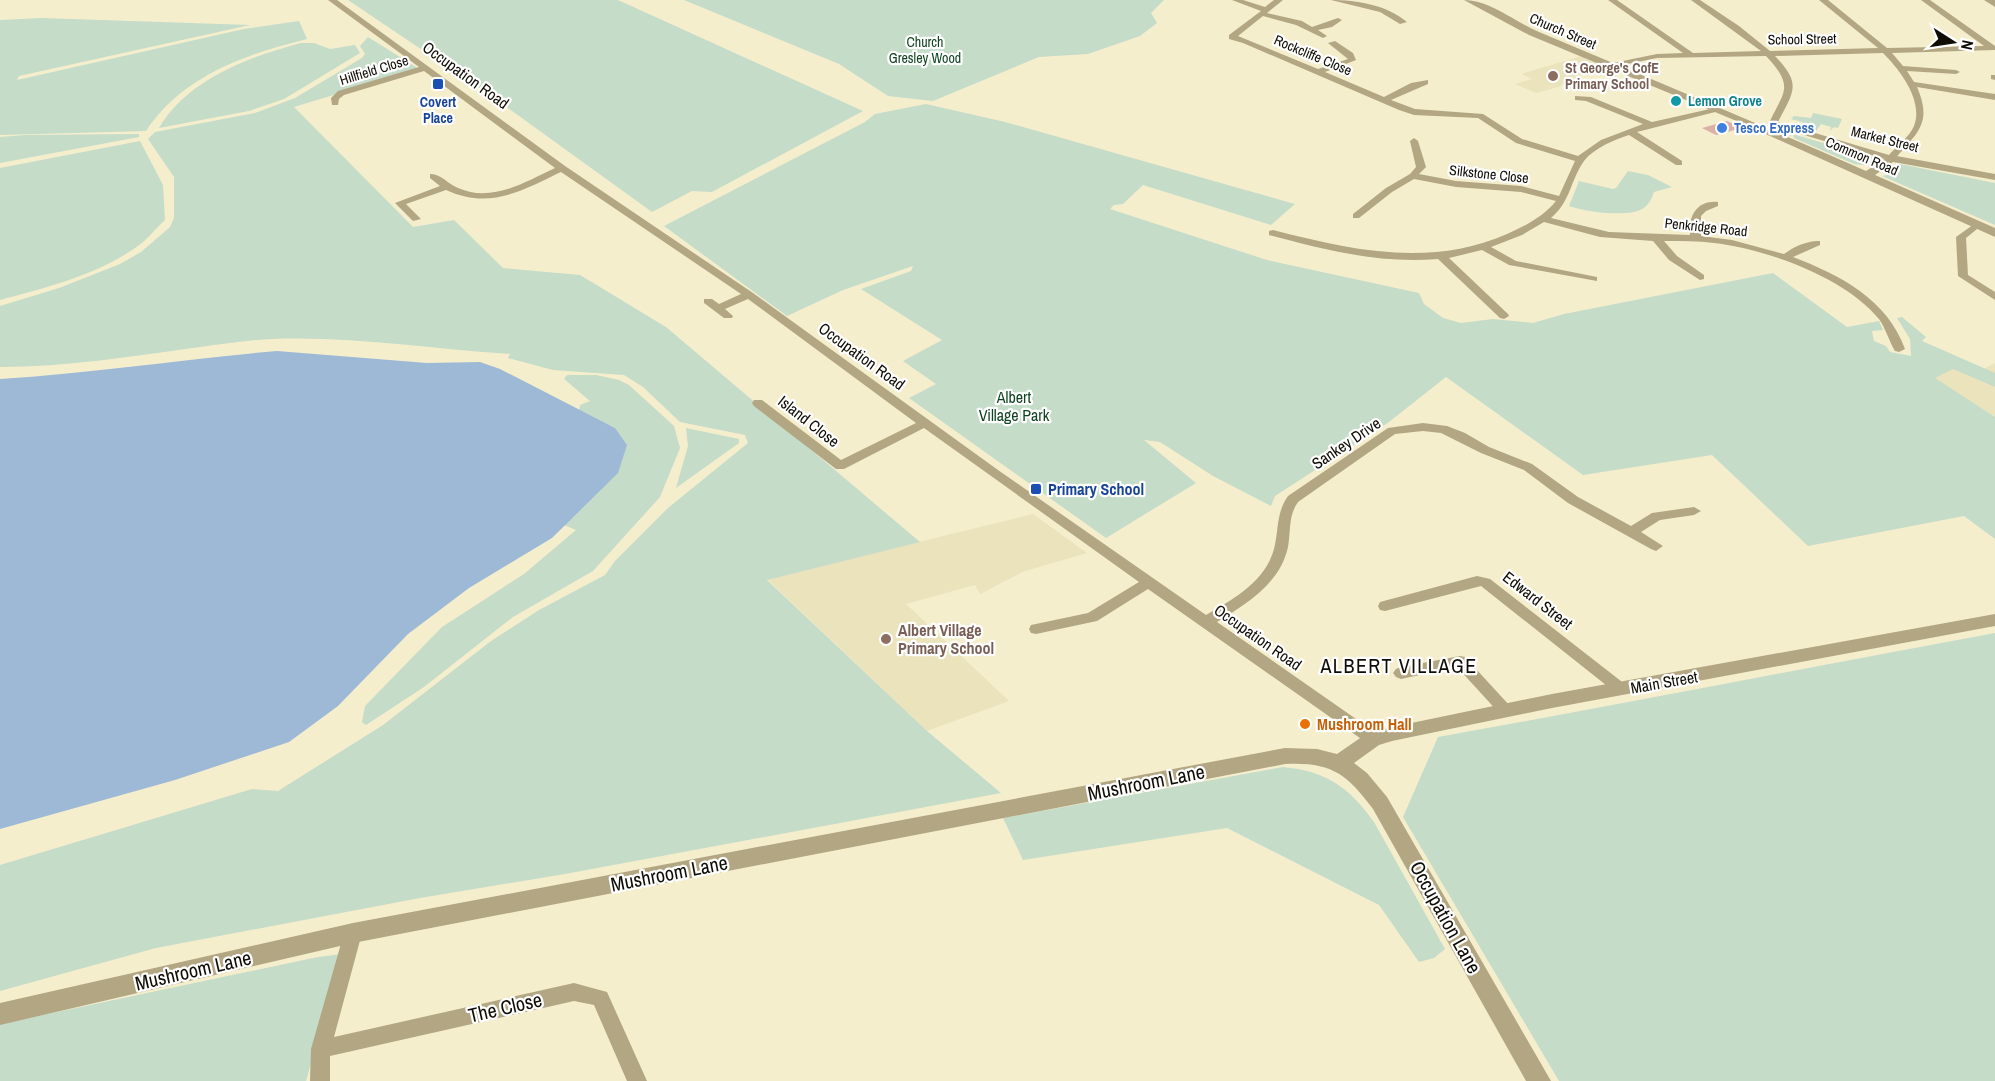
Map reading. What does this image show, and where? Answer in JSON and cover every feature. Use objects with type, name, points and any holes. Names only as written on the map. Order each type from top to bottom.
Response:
[{"type":"street","name":"Occupation Road","points":[[332,0],[562,168],[749,295],[925,423],[1373,739]]},
{"type":"street","points":[[1236,0],[1299,23],[1323,36]]},
{"type":"street","points":[[1264,12],[1279,0]]},
{"type":"street","points":[[1335,0],[1382,10],[1403,21]]},
{"type":"street","name":"Church Street","points":[[1469,0],[1532,33],[1716,109]]},
{"type":"street","points":[[1612,0],[1691,55]]},
{"type":"street","points":[[1695,0],[1769,53]]},
{"type":"street","points":[[1823,0],[1886,51],[1912,84],[1918,99],[1920,121],[1916,131],[1891,158],[1868,175]]},
{"type":"street","points":[[1925,0],[1993,48]]},
{"type":"street","points":[[1989,0],[1995,4]]},
{"type":"street","name":"Rockcliffe Close","points":[[1264,12],[1232,37],[1414,112],[1480,116],[1519,141],[1579,159]]},
{"type":"street","points":[[1311,29],[1329,25],[1338,20]]},
{"type":"street","points":[[1318,72],[1352,60],[1350,55],[1332,43]]},
{"type":"street","name":"School Street","points":[[1611,66],[1647,57],[1993,48]]},
{"type":"street","name":"Market Street","points":[[1769,53],[1781,66],[1789,87],[1786,103],[1773,123],[1891,158],[1995,177]]},
{"type":"street","name":"Hillfield Close","points":[[335,103],[335,98],[341,93],[426,68]]},
{"type":"street","points":[[1899,68],[1956,72]]},
{"type":"street","points":[[1384,100],[1403,93],[1413,84],[1425,82]]},
{"type":"street","points":[[1912,84],[1995,97]]},
{"type":"street","points":[[1578,98],[1588,99],[1652,125]]},
{"type":"street","points":[[1273,233],[1286,241],[1359,255],[1411,258],[1441,256],[1484,247],[1544,219],[1562,200],[1579,159],[1594,148],[1652,125],[1716,109]]},
{"type":"street","name":"Common Road","points":[[1716,109],[1995,232]]},
{"type":"street","points":[[1596,117],[1616,111]]},
{"type":"street","points":[[1631,132],[1679,163]]},
{"type":"street","points":[[1356,216],[1413,176],[1421,167],[1415,145],[1406,148]]},
{"type":"street","points":[[433,176],[445,187],[468,196],[494,198],[562,168]]},
{"type":"street","name":"Silkstone Close","points":[[1413,176],[1456,184],[1521,189],[1562,200]]},
{"type":"street","points":[[416,219],[400,203],[445,187]]},
{"type":"street","points":[[1374,202],[1387,206]]},
{"type":"street","points":[[1696,239],[1693,223],[1696,215],[1714,204]]},
{"type":"street","name":"Penkridge Road","points":[[1544,219],[1604,234],[1732,243],[1786,257],[1823,273],[1866,300],[1894,330],[1899,349]]},
{"type":"street","points":[[1977,225],[1961,237],[1963,276],[1995,297]]},
{"type":"street","points":[[1655,237],[1673,258],[1700,277]]},
{"type":"street","points":[[1786,257],[1794,251],[1816,243]]},
{"type":"street","points":[[1484,247],[1513,263],[1593,279]]},
{"type":"street","points":[[1441,256],[1504,316]]},
{"type":"street","points":[[718,308],[749,295]]},
{"type":"street","points":[[1470,300],[1483,297]]},
{"type":"street","points":[[708,301],[728,316]]},
{"type":"street","name":"Island Close","points":[[758,403],[850,476]]},
{"type":"street","name":"Island Close","points":[[840,466],[925,423]]},
{"type":"street","name":"Sankey Drive","points":[[1206,622],[1254,591],[1272,573],[1281,549],[1285,509],[1293,499],[1392,431],[1407,427],[1443,429],[1485,450],[1509,458],[1535,472],[1573,500],[1656,546]]},
{"type":"street","points":[[1631,532],[1657,516],[1694,511]]},
{"type":"street","name":"Edward Street","points":[[1385,606],[1477,581],[1485,582],[1621,689]]},
{"type":"street","points":[[1036,629],[1092,617],[1149,582]]},
{"type":"street","name":"Main Street","points":[[1341,762],[1373,739],[1505,710],[1995,620]]},
{"type":"street","points":[[1401,673],[1460,662],[1505,710]]},
{"type":"street","name":"Mushroom Lane","points":[[0,1014],[353,933],[1285,756],[1316,756],[1341,762]]},
{"type":"street","name":"Occupation Lane","points":[[1341,762],[1363,781],[1388,815],[1539,1081]]},
{"type":"street","points":[[320,1081],[321,1049],[353,933]]},
{"type":"street","name":"The Close","points":[[321,1049],[574,992],[600,998],[637,1081]]},
{"type":"shaded area","name":"St George's CofE Primary School","points":[[1582,56],[1606,66],[1558,87],[1536,93],[1515,84],[1532,79],[1521,74]]},
{"type":"shaded area","points":[[1995,363],[1995,417],[1934,378],[1953,369],[1984,369]]},
{"type":"shaded area","name":"Albert Village Primary School","points":[[1033,514],[1087,553],[1025,571],[980,594],[975,585],[906,604],[1009,701],[927,731],[767,579]]},
{"type":"green space","points":[[348,0],[618,0],[863,111],[712,192],[692,191],[652,212],[501,103]]},
{"type":"green space","name":"Church Gresley Wood","points":[[684,0],[1164,0],[1151,13],[1157,23],[1140,36],[1088,54],[1039,57],[933,101],[888,96],[839,64]]},
{"type":"green space","points":[[42,18],[250,25],[19,76],[17,80],[244,29],[299,21],[307,39],[261,52],[217,70],[178,96],[146,131],[0,135],[0,20]]},
{"type":"green space","points":[[368,37],[419,69],[294,107],[413,227],[454,220],[503,268],[580,275],[666,327],[920,542],[767,580],[927,731],[1001,793],[156,948],[0,991],[0,865],[252,789],[278,791],[383,725],[491,641],[539,610],[605,575],[615,561],[668,508],[748,443],[745,435],[680,422],[643,387],[624,375],[553,370],[508,358],[510,354],[332,339],[273,339],[75,363],[0,367],[0,306],[59,288],[120,264],[141,252],[170,227],[174,218],[174,177],[148,139],[155,132],[255,113],[295,98],[362,58],[365,54],[360,46]]},
{"type":"green space","points":[[301,43],[314,43],[330,49],[355,45],[360,53],[284,99],[249,111],[159,128],[186,96],[221,72],[261,55]]},
{"type":"green space","name":"Albert Village Park","points":[[926,104],[1005,122],[1295,204],[1271,225],[1143,185],[1123,204],[1114,205],[1110,209],[1267,260],[1419,293],[1424,304],[1443,318],[1461,323],[1493,319],[1533,323],[1564,314],[1773,273],[1847,327],[1879,321],[1883,330],[1872,331],[1874,341],[1886,346],[1890,352],[1911,356],[1910,339],[1897,318],[1902,317],[1926,337],[1922,341],[1995,373],[1995,387],[1953,369],[1935,378],[1995,417],[1995,539],[1964,516],[1808,546],[1712,455],[1583,475],[1446,377],[1389,422],[1275,496],[1271,506],[1213,476],[1160,442],[1144,440],[1196,483],[1106,538],[909,398],[936,384],[903,361],[942,340],[861,289],[911,271],[913,266],[843,290],[787,316],[664,226],[865,122],[875,114]]},
{"type":"green space","points":[[1813,113],[1842,119],[1838,128],[1834,127],[1830,131],[1831,127],[1821,124],[1816,131],[1813,130],[1816,126],[1791,119],[1794,116],[1811,118]]},
{"type":"green space","points":[[1775,128],[1875,158],[1863,165],[1854,164],[1794,138],[1793,135],[1791,136]]},
{"type":"green space","points":[[139,134],[139,137],[0,163],[0,137]]},
{"type":"green space","points":[[140,141],[163,185],[165,220],[142,243],[109,263],[74,278],[0,300],[0,168]]},
{"type":"green space","points":[[1900,164],[1995,183],[1995,225],[1882,176],[1900,172]]},
{"type":"green space","points":[[1628,171],[1648,175],[1672,187],[1654,192],[1644,208],[1628,213],[1596,212],[1569,206],[1579,181],[1613,189]]},
{"type":"green space","points":[[567,375],[596,375],[619,380],[629,385],[674,426],[680,448],[660,497],[593,571],[513,617],[424,687],[366,725],[362,722],[365,706],[442,627],[524,574],[576,530],[564,525],[590,499],[615,428],[579,410],[580,405],[590,401],[564,379]]},
{"type":"green space","points":[[686,428],[739,439],[739,443],[676,488],[688,446]]},
{"type":"green space","points":[[1995,633],[1995,1081],[1559,1081],[1403,817],[1438,737]]},
{"type":"green space","points":[[1283,767],[1312,772],[1324,777],[1346,790],[1365,810],[1374,822],[1445,949],[1434,958],[1419,962],[1379,905],[1227,828],[1023,860],[1003,818]]},
{"type":"green space","points":[[342,954],[306,1081],[0,1081],[0,1024],[318,957]]},
{"type":"water","points":[[277,351],[427,363],[480,362],[500,369],[615,428],[627,445],[618,473],[552,538],[469,588],[408,634],[338,706],[289,742],[175,780],[0,829],[0,379]]},
{"type":"building","name":"Tesco Express","points":[[1727,121],[1742,128],[1716,135],[1702,128]]},
{"type":"place","name":"St George's CofE Primary School","points":[[1553,76]]},
{"type":"place","name":"Covert Place","points":[[438,84]]},
{"type":"place","name":"Lemon Grove","points":[[1676,101]]},
{"type":"place","name":"Tesco Express","points":[[1722,128]]},
{"type":"place","name":"Primary School","points":[[1036,489]]},
{"type":"place","name":"Albert Village Primary School","points":[[886,639]]},
{"type":"place","name":"Mushroom Hall","points":[[1305,724]]},
{"type":"district","name":"ALBERT VILLAGE","points":[[1399,665]]}]
